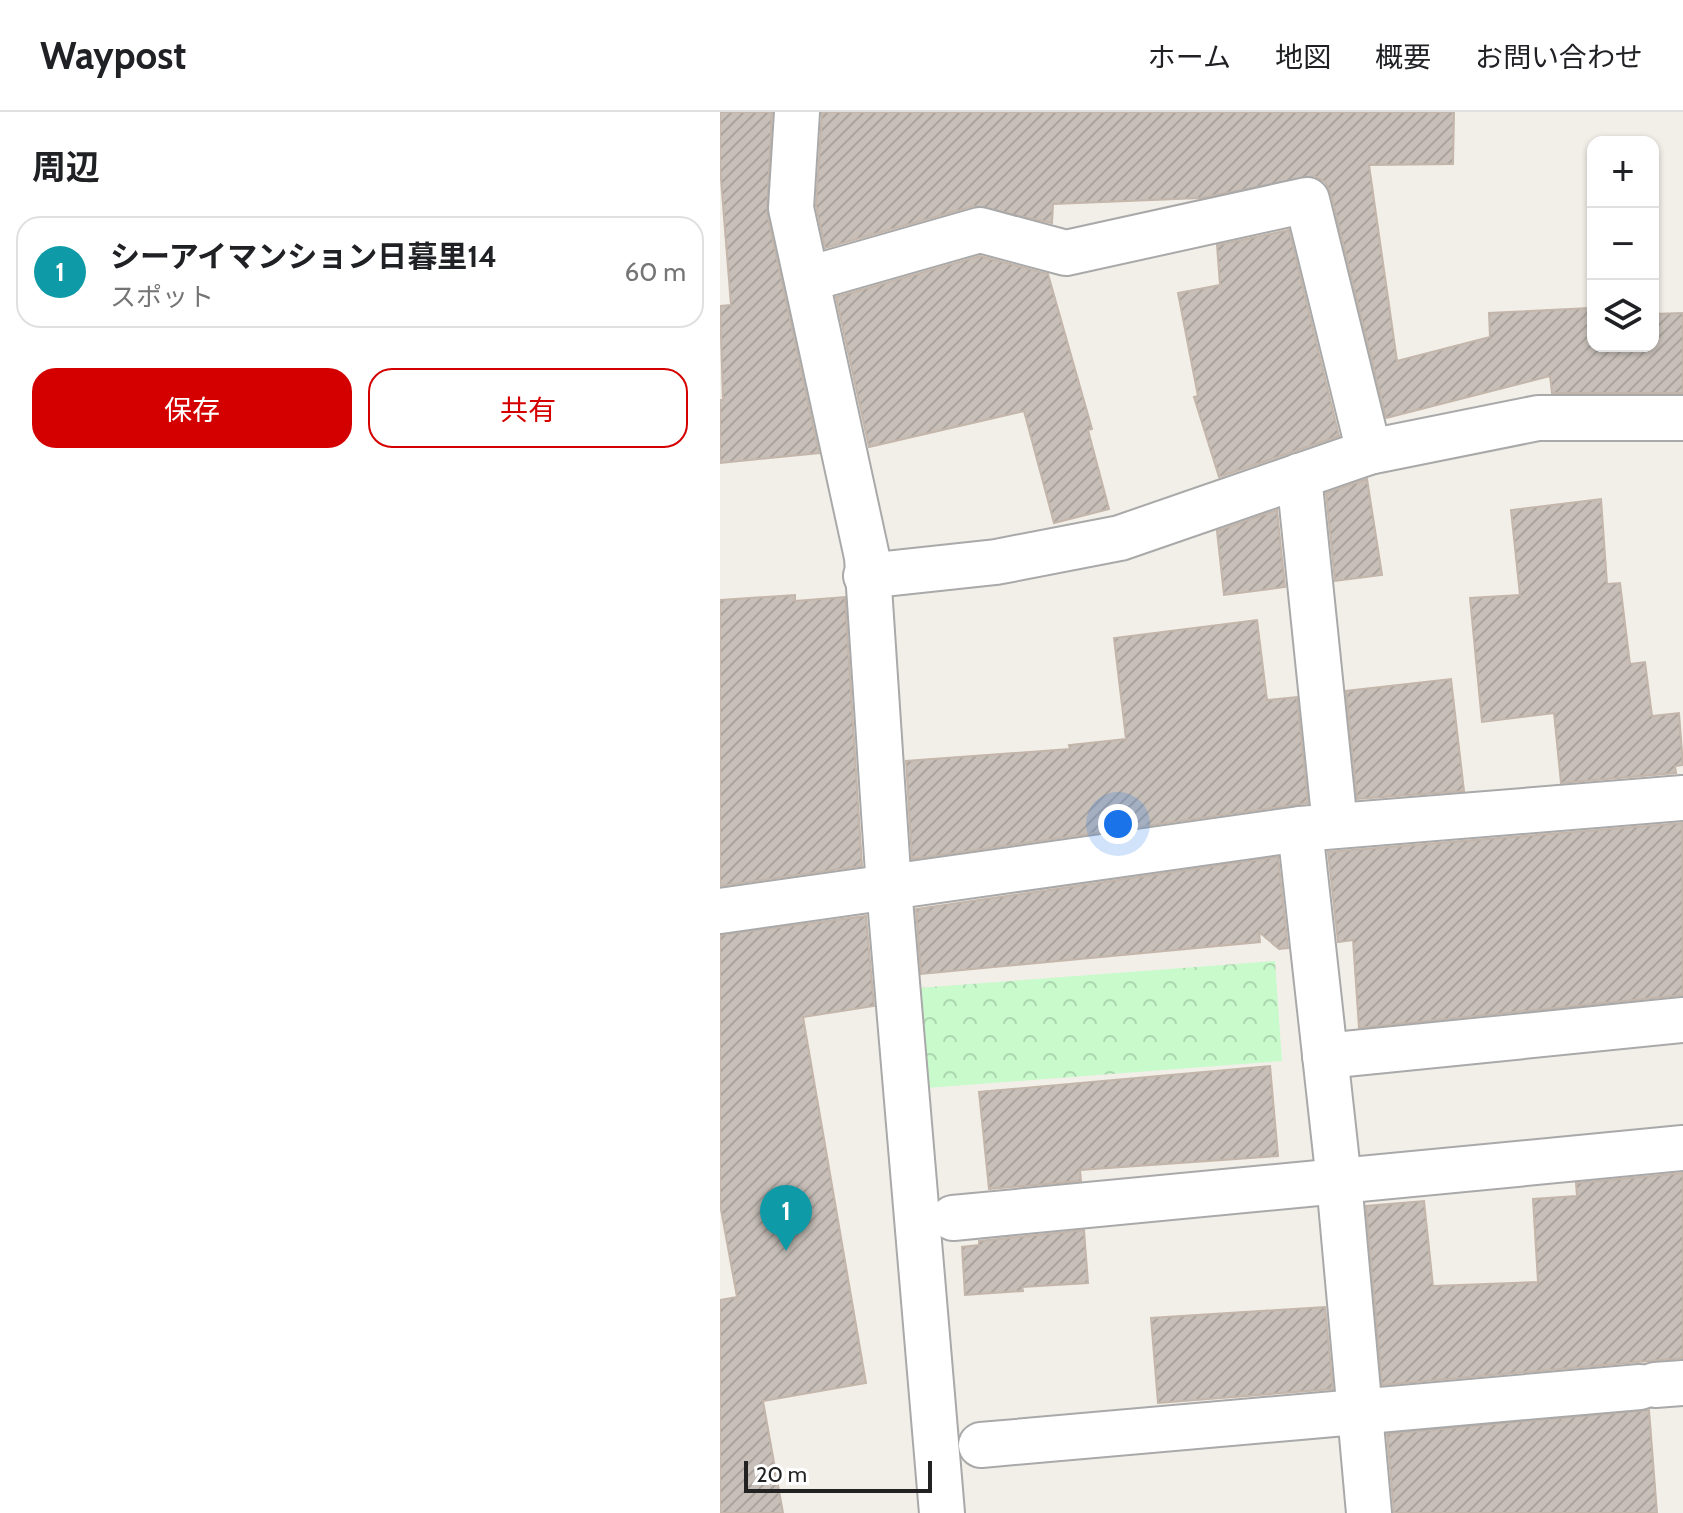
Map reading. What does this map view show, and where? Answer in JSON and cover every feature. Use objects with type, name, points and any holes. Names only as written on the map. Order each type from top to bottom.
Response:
[{"type":"street","points":[[797,112],[791,208],[867,557],[889,888],[936,1220],[960,1448],[942,1513]]},
{"type":"street","points":[[808,279],[980,230],[1066,253],[1307,200],[1369,452]]},
{"type":"street","points":[[866,576],[996,562],[1120,538],[1369,452],[1538,418],[1683,418]]},
{"type":"street","points":[[1299,476],[1318,827],[1325,1056],[1369,1513]]},
{"type":"street","points":[[720,911],[1318,827],[1683,798]]},
{"type":"street","points":[[1325,1056],[1683,1020]]},
{"type":"street","points":[[936,1220],[1683,1148]]},
{"type":"street","points":[[960,1448],[1659,1385]]},
{"type":"green space","points":[[1275,961],[1282,1061],[926,1088],[918,988]]},
{"type":"building","points":[[720,112],[772,112],[767,213],[819,453],[720,463],[720,400],[723,400],[720,306],[731,305],[720,167]]},
{"type":"building","points":[[822,112],[1454,112],[1453,164],[1369,165],[1397,361],[1490,337],[1489,313],[1587,308],[1587,352],[1659,352],[1659,314],[1683,313],[1683,393],[1552,393],[1550,376],[1386,418],[1331,194],[1325,182],[1314,176],[1201,198],[1053,204],[1052,223],[974,206],[825,248],[816,206]]},
{"type":"building","points":[[1289,230],[1339,436],[1219,477],[1194,397],[1198,396],[1178,293],[1220,285],[1217,245]]},
{"type":"building","points":[[980,256],[1048,274],[1092,429],[1088,430],[1109,509],[1054,523],[1024,411],[869,447],[836,297]]},
{"type":"building","points":[[1367,479],[1382,575],[1335,581],[1326,493]]},
{"type":"building","points":[[1601,499],[1607,584],[1620,583],[1630,664],[1645,662],[1652,716],[1679,713],[1683,765],[1675,766],[1676,773],[1561,783],[1554,713],[1482,722],[1470,598],[1520,595],[1511,510]]},
{"type":"building","points":[[1277,510],[1285,587],[1224,595],[1217,531]]},
{"type":"building","points":[[795,595],[795,601],[845,597],[862,866],[720,886],[720,600]]},
{"type":"building","points":[[1257,620],[1267,700],[1297,697],[1308,803],[912,859],[906,761],[1070,749],[1069,745],[1126,739],[1114,638]]},
{"type":"building","points":[[1451,679],[1464,791],[1357,799],[1346,691]]},
{"type":"building","points":[[1682,823],[1683,995],[1359,1028],[1353,940],[1338,942],[1328,852]]},
{"type":"building","points":[[1278,857],[1288,948],[1279,949],[1259,932],[1260,942],[921,974],[916,909]]},
{"type":"building","points":[[866,916],[874,1006],[803,1017],[866,1383],[763,1401],[783,1513],[720,1513],[720,1300],[737,1297],[720,1204],[720,935]]},
{"type":"building","points":[[1270,1066],[1278,1156],[1080,1170],[1081,1181],[989,1189],[979,1092]]},
{"type":"building","points":[[1683,1173],[1683,1358],[1382,1385],[1366,1206],[1424,1201],[1433,1286],[1538,1282],[1533,1199],[1577,1196],[1576,1183]]},
{"type":"building","points":[[1084,1230],[1088,1283],[1022,1287],[1023,1291],[965,1295],[962,1247],[979,1245],[979,1241]]},
{"type":"building","points":[[1325,1307],[1333,1389],[1158,1403],[1151,1318]]},
{"type":"building","points":[[1649,1410],[1657,1513],[1394,1513],[1387,1434]]},
{"type":"place","name":"シーアイマンション日暮里14","points":[[786,1251]]}]
